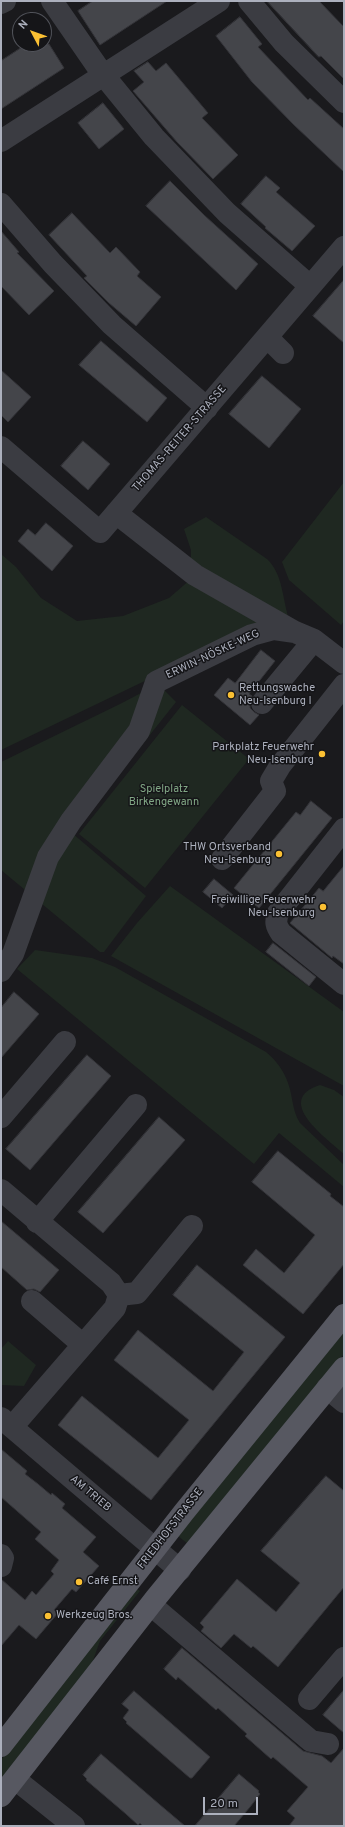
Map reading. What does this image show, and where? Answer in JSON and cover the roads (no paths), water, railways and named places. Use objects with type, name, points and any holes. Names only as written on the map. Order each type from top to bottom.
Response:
[{"type":"main road","name":"FRIEDHOFSTRASSE","points":[[1,1746],[155,1549],[344,1315]]},
{"type":"main road","points":[[1,1796],[151,1605],[344,1368]]},
{"type":"street","points":[[52,1],[104,76],[154,137],[227,213],[310,286]]},
{"type":"street","points":[[1,140],[104,76],[219,1]]},
{"type":"street","points":[[249,1],[284,43],[344,102]]},
{"type":"street","points":[[1,204],[52,264],[112,325],[206,408]]},
{"type":"street","name":"THOMAS-REITER-STRASSE","points":[[1,447],[100,532],[344,247]]},
{"type":"street","points":[[266,337],[283,353]]},
{"type":"street","points":[[116,513],[195,575],[305,636],[340,653]]},
{"type":"street","name":"ERWIN-NÖSKE-WEG","points":[[2,969],[13,954],[48,858],[70,821],[139,731],[156,682],[252,635],[274,629],[305,636]]},
{"type":"street","points":[[262,703],[305,636]]},
{"type":"street","points":[[222,859],[275,791],[271,781],[280,766],[344,686]]},
{"type":"street","points":[[344,829],[278,913],[276,920],[277,928],[281,933],[344,984]]},
{"type":"street","points":[[1,1117],[65,1042]]},
{"type":"street","points":[[37,1222],[136,1105]]},
{"type":"street","points":[[1,1190],[111,1283],[119,1295]]},
{"type":"street","points":[[119,1295],[137,1293],[192,1226]]},
{"type":"street","points":[[6,1423],[83,1345],[115,1308],[119,1295]]},
{"type":"street","points":[[32,1301],[83,1345]]},
{"type":"street","points":[[328,1388],[344,1402]]},
{"type":"street","name":"AM TRIEB","points":[[6,1423],[180,1570]]},
{"type":"street","points":[[151,1605],[311,1740],[328,1744]]},
{"type":"street","points":[[309,1699],[344,1658]]},
{"type":"street","points":[[15,1779],[74,1826]]},
{"type":"place","name":"Rettungswache Neu-Isenburg I","points":[[231,695]]},
{"type":"place","name":"Parkplatz Feuerwehr Neu-Isenburg","points":[[322,754]]},
{"type":"place","name":"THW Ortsverband Neu-Isenburg","points":[[279,854]]},
{"type":"place","name":"Freiwillige Feuerwehr Neu-Isenburg","points":[[323,907]]},
{"type":"place","name":"Café Ernst","points":[[79,1582]]},
{"type":"place","name":"Werkzeug Bros.","points":[[48,1616]]},
{"type":"park label","name":"Spielplatz Birkengewann","points":[[164,796]]}]
